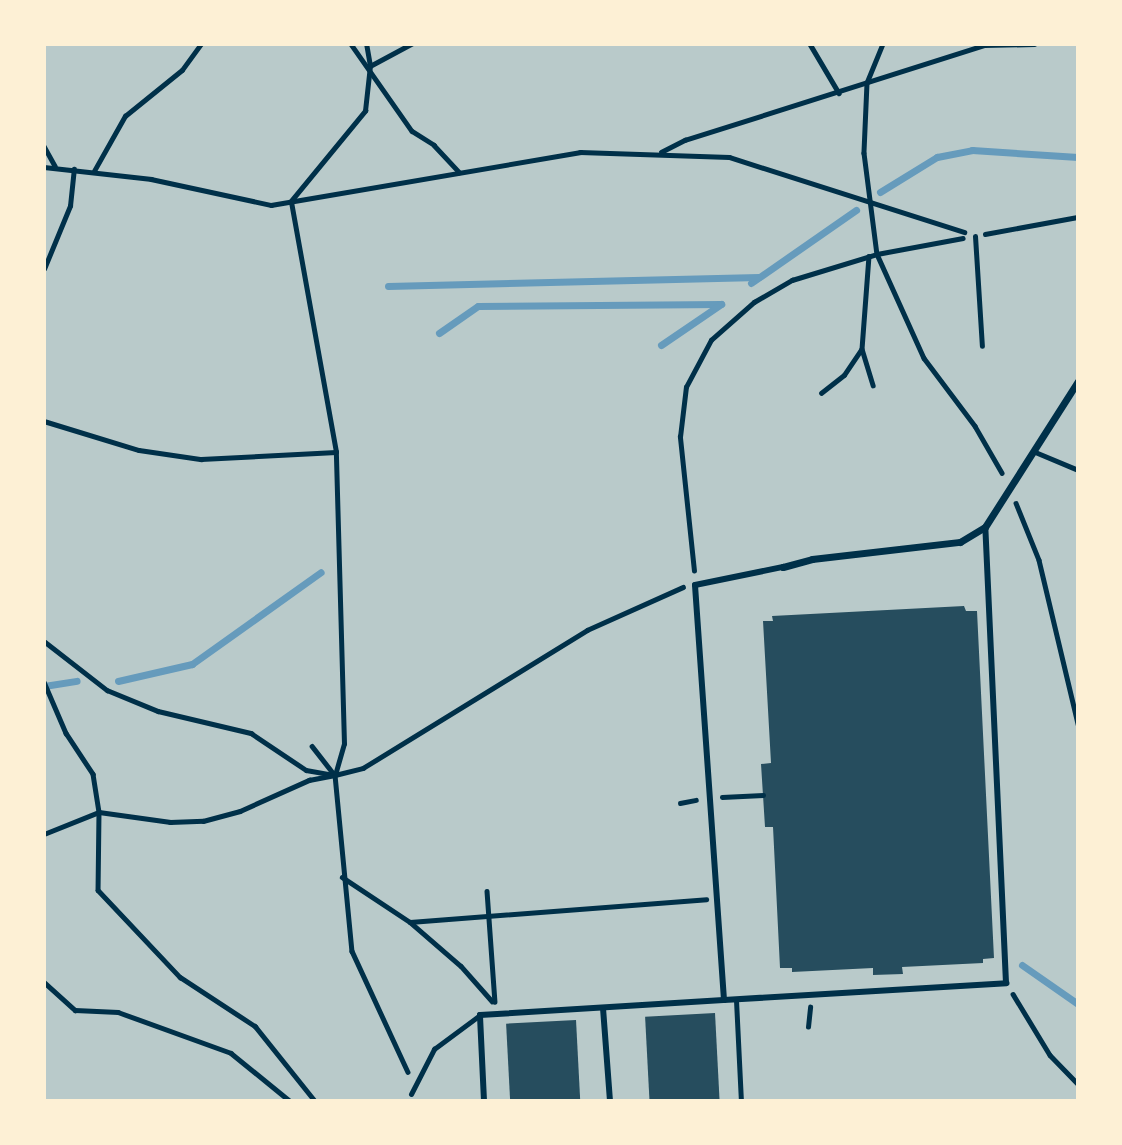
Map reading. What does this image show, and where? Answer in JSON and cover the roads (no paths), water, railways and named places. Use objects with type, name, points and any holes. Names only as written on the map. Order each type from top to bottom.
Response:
[{"type":"street","points":[[724,1000],[695,585],[811,559],[960,542],[985,527],[1078,381]]},
{"type":"street","points":[[484,1101],[480,1015],[1006,983],[985,527]]},
{"type":"street","points":[[603,1008],[610,1101]]},
{"type":"lane","points":[[975,236],[982,346]]},
{"type":"lane","points":[[1035,452],[1078,470]]},
{"type":"lane","points":[[736,1000],[741,1101]]},
{"type":"lane","points":[[411,1094],[435,1049],[480,1015]]},
{"type":"waterway","points":[[880,192],[937,157],[972,150],[1078,157]]},
{"type":"waterway","points":[[751,283],[856,210]]},
{"type":"waterway","points":[[388,286],[759,277]]},
{"type":"waterway","points":[[439,333],[478,306],[721,304]]},
{"type":"waterway","points":[[661,345],[721,304]]},
{"type":"waterway","points":[[118,681],[192,664],[321,572]]},
{"type":"waterway","points":[[44,686],[77,681]]},
{"type":"waterway","points":[[1022,965],[1078,1004]]}]
